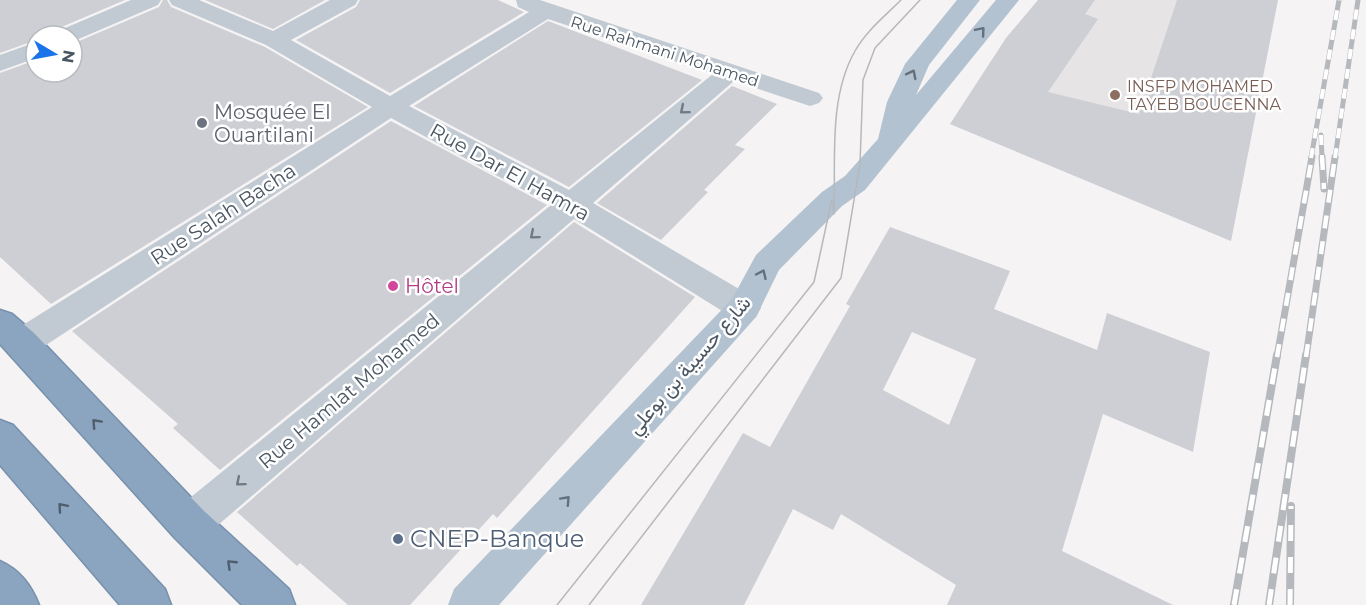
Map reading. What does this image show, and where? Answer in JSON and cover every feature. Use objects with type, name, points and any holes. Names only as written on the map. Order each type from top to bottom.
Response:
[{"type":"highway","points":[[11,333],[189,524],[273,605]]},
{"type":"highway","points":[[0,436],[149,605]]},
{"type":"highway","points":[[0,583],[17,605]]},
{"type":"main road","name":"شارع حسيبة بن بوعلي","points":[[470,605],[744,308],[767,263],[832,199],[855,183],[891,141],[906,85],[917,64],[969,0]]},
{"type":"main road","points":[[891,141],[1008,0]]},
{"type":"street","points":[[84,28],[150,0]]},
{"type":"street","name":"Rue Dar El Hamra","points":[[180,0],[274,40],[390,107],[572,204],[744,308]]},
{"type":"street","points":[[274,40],[347,0]]},
{"type":"street","name":"Rue Rahmani Mohamed","points":[[534,6],[810,98]]},
{"type":"street","name":"Rue Salah Bacha","points":[[11,333],[390,107],[534,6]]},
{"type":"street","points":[[0,64],[24,54]]},
{"type":"street","name":"Rue Hamlat Mohamed","points":[[189,524],[729,72]]},
{"type":"shaded area","name":"INSFP MOHAMED TAYEB BOUCENNA","points":[[1038,0],[1277,0],[1231,241],[950,124]]},
{"type":"building","points":[[0,0],[125,0],[69,24],[24,24],[24,44],[0,53]]},
{"type":"building","points":[[163,0],[167,0],[171,7],[265,47],[368,107],[51,304],[0,257],[0,73],[24,64],[24,84],[84,84],[84,39],[159,7]]},
{"type":"building","points":[[205,0],[325,0],[273,29]]},
{"type":"building","points":[[360,0],[498,0],[524,12],[390,93],[296,40],[356,7]]},
{"type":"building","name":"INSFP MOHAMED TAYEB BOUCENNA","points":[[1038,0],[1095,0],[1085,14],[1098,19],[1048,92],[1139,114],[1177,0],[1278,0],[1231,241],[950,124],[1006,38]]},
{"type":"building","points":[[548,21],[702,80],[569,187],[414,106]]},
{"type":"building","points":[[732,86],[777,104],[735,145],[745,149],[704,190],[708,192],[661,240],[597,203]]},
{"type":"building","points":[[391,121],[547,205],[220,470],[173,428],[178,424],[72,331]]},
{"type":"building","points":[[574,222],[695,297],[497,518],[493,514],[410,605],[348,605],[300,563],[297,566],[237,512]]},
{"type":"building","points":[[890,227],[1010,271],[994,309],[1097,350],[1107,313],[1210,352],[1193,452],[1103,414],[1062,551],[1173,605],[947,605],[956,585],[841,514],[833,530],[793,509],[744,605],[641,605],[743,433],[770,447],[850,306],[846,304]],"holes":[[[912,332],[976,359],[949,425],[883,390]]]},
{"type":"tram line","points":[[557,605],[814,282],[832,199],[834,214],[835,131],[846,69],[865,37],[901,0]]},
{"type":"tram line","points":[[589,605],[841,278],[860,164],[863,80],[875,48],[920,0]]},
{"type":"railway","points":[[1311,158],[1339,0]]},
{"type":"railway","points":[[1335,158],[1358,0]]},
{"type":"railway","points":[[1321,135],[1322,158]]},
{"type":"railway","points":[[1277,357],[1312,157]]},
{"type":"railway","points":[[1322,157],[1324,189]]},
{"type":"railway","points":[[1306,357],[1335,157]]},
{"type":"railway","points":[[1234,605],[1277,355]]},
{"type":"railway","points":[[1269,605],[1306,355]]},
{"type":"railway","points":[[1290,605],[1291,506]]},
{"type":"place","name":"INSFP MOHAMED TAYEB BOUCENNA","points":[[1115,95]]},
{"type":"place","name":"Mosquée El Ouartilani","points":[[202,123]]},
{"type":"place","name":"Hôtel","points":[[393,286]]},
{"type":"place","name":"CNEP-Banque","points":[[398,539]]}]
